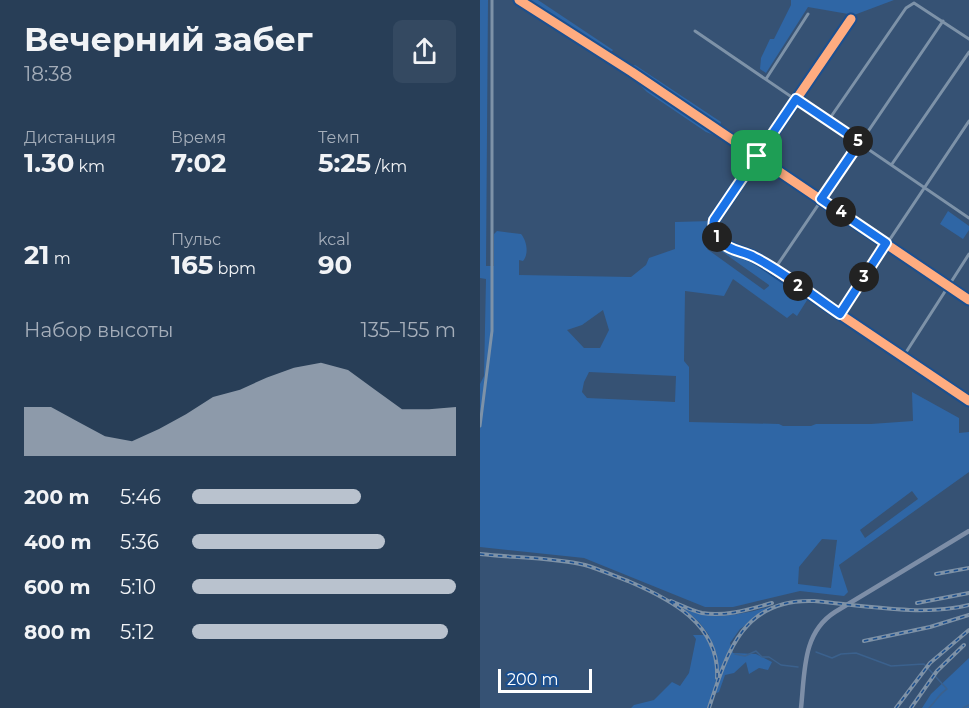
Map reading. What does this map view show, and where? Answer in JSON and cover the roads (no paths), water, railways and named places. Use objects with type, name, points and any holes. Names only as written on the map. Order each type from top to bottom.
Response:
[{"type":"main road","points":[[801,708],[806,663],[816,629],[825,618],[969,531]]},
{"type":"street","points":[[480,426],[492,330],[492,0]]},
{"type":"street","points":[[519,0],[632,72],[969,300]]},
{"type":"street","points":[[828,121],[906,8],[915,3],[969,39]]},
{"type":"street","points":[[766,79],[808,14]]},
{"type":"street","points":[[851,19],[714,220],[715,234],[728,247],[753,256],[969,401]]},
{"type":"street","points":[[774,270],[943,21]]},
{"type":"street","points":[[695,31],[969,218]]},
{"type":"street","points":[[892,164],[969,52]]},
{"type":"street","points":[[840,314],[969,121]]},
{"type":"street","points":[[903,357],[969,254]]},
{"type":"waterway","points":[[735,654],[745,656],[756,651],[762,657],[769,657],[781,665],[798,667]]},
{"type":"waterway","points":[[816,652],[832,658],[841,654],[856,653],[891,666],[924,664],[947,689],[929,708]]},
{"type":"waterway","points":[[963,708],[969,705]]},
{"type":"railway","points":[[480,554],[546,559],[585,565],[660,596],[675,605],[701,628],[716,659],[717,678]]},
{"type":"railway","points":[[936,574],[969,568]]},
{"type":"railway","points":[[917,603],[969,593]]},
{"type":"railway","points":[[671,601],[694,611],[711,614],[738,612],[772,603]]},
{"type":"railway","points":[[709,708],[731,649],[754,619],[770,609],[790,602],[814,601],[912,610],[969,605]]},
{"type":"railway","points":[[864,641],[930,627],[969,615]]},
{"type":"railway","points":[[896,708],[930,663],[969,630]]},
{"type":"railway","points":[[911,708],[937,671],[964,645]]}]
